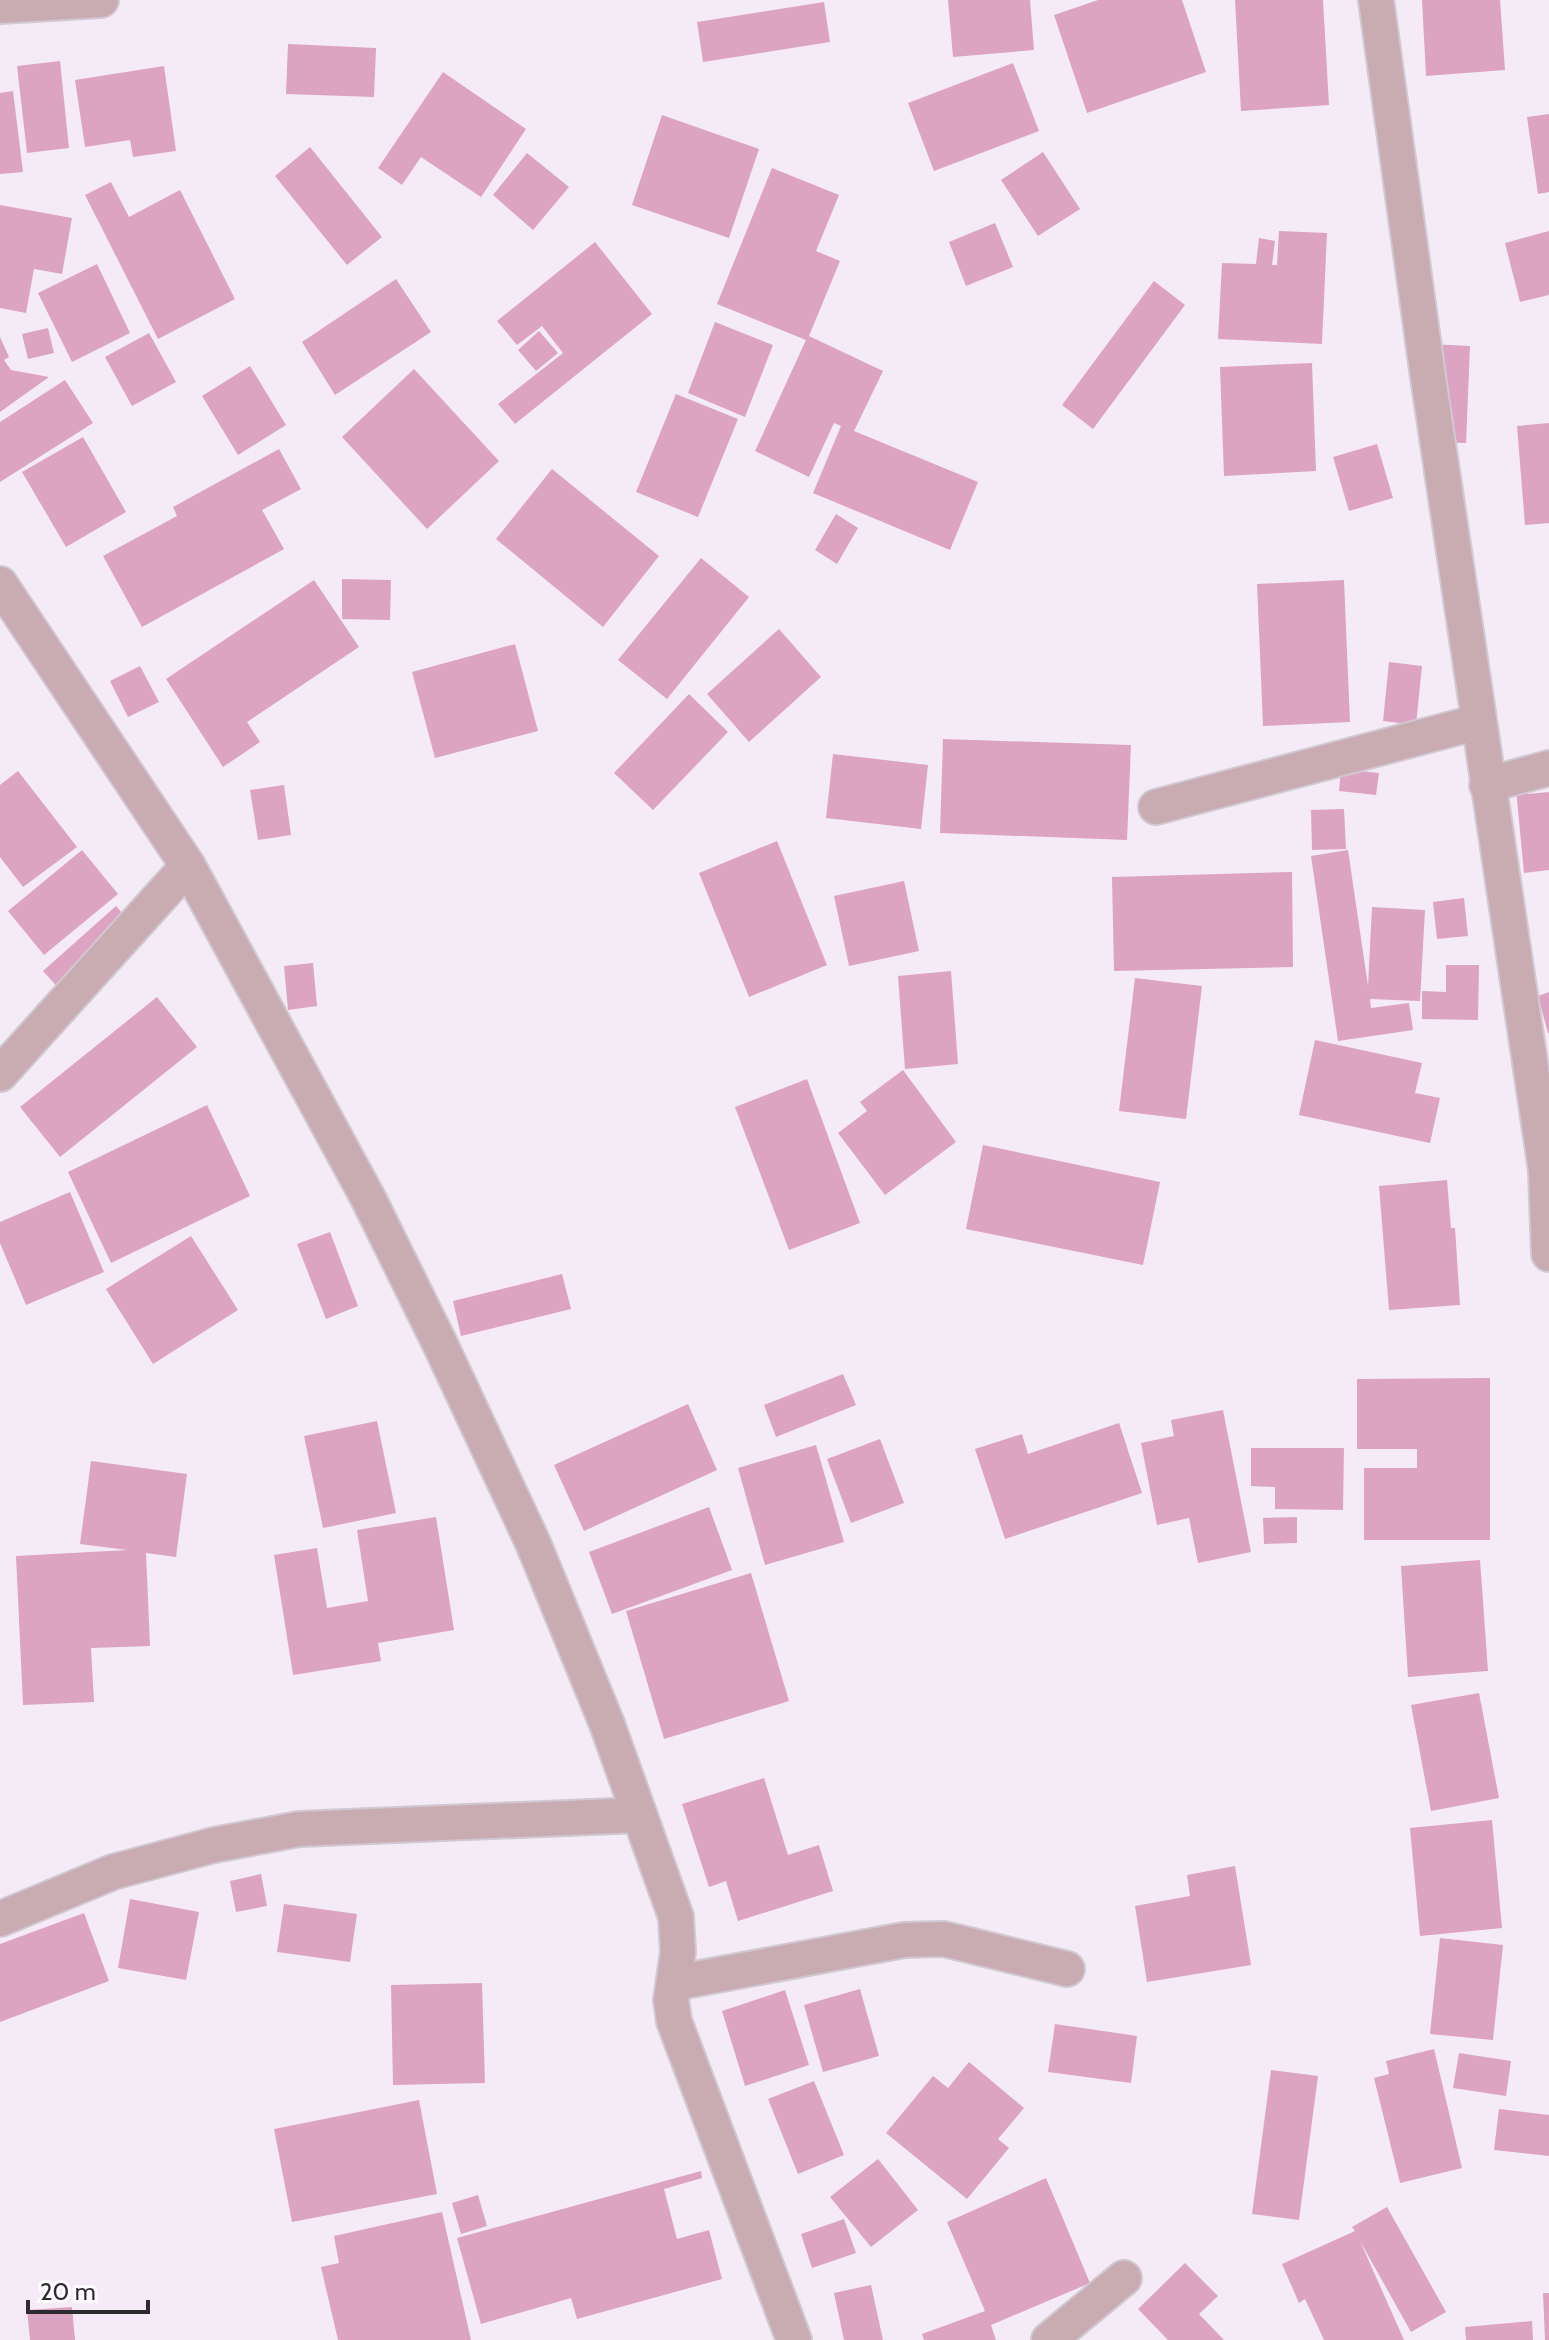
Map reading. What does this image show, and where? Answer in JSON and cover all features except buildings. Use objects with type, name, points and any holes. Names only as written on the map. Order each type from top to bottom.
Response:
[{"type":"street","points":[[0,6],[101,0]]},
{"type":"street","points":[[1376,0],[1487,785],[1546,1170],[1549,1254]]},
{"type":"street","points":[[0,584],[188,866],[368,1198],[533,1543],[607,1724],[676,1917],[678,1952],[671,2000],[674,2021],[794,2340]]},
{"type":"street","points":[[1156,807],[1478,722]]},
{"type":"street","points":[[1487,785],[1549,768]]},
{"type":"street","points":[[0,1074],[188,866]]},
{"type":"street","points":[[0,1919],[113,1872],[214,1845],[299,1829],[639,1815]]},
{"type":"street","points":[[674,1983],[904,1940],[944,1939],[1067,1969]]},
{"type":"street","points":[[1049,2340],[1124,2278]]}]
